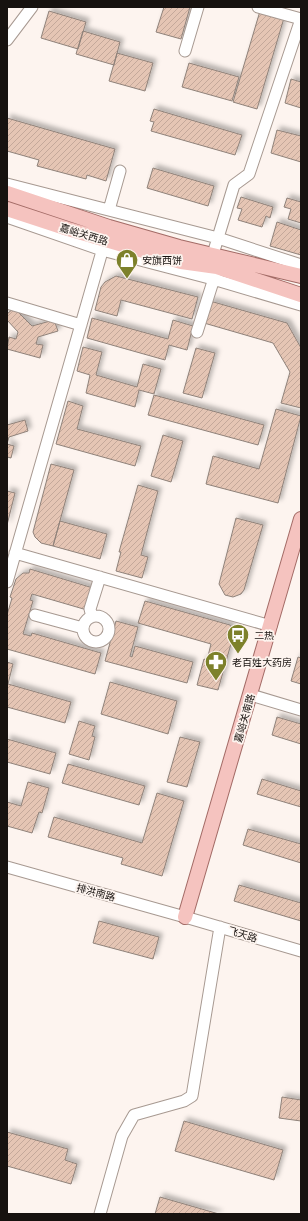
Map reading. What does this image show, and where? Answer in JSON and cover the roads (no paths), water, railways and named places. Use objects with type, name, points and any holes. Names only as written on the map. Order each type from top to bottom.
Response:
[{"type":"main road","name":"嘉峪关西路","points":[[7,193],[105,239]]},
{"type":"main road","name":"嘉峪关西路","points":[[7,209],[181,262],[301,276]]},
{"type":"main road","name":"嘉峪关西路","points":[[214,267],[301,295]]},
{"type":"main road","name":"嘉峪关南路","points":[[185,917],[251,695],[301,519]]},
{"type":"street","points":[[7,40],[32,7]]},
{"type":"street","points":[[185,51],[198,7]]},
{"type":"street","points":[[258,7],[301,19]]},
{"type":"street","points":[[197,332],[214,267],[218,238],[234,185],[249,174],[283,77],[301,19],[300,7]]},
{"type":"street","points":[[109,210],[120,171]]},
{"type":"street","points":[[7,184],[218,238],[301,265]]},
{"type":"street","points":[[7,217],[105,239],[7,582]]},
{"type":"street","points":[[214,267],[301,305]]},
{"type":"street","points":[[7,304],[80,325]]},
{"type":"street","points":[[15,553],[270,626]]},
{"type":"street","points":[[92,616],[90,609],[100,578]]},
{"type":"street","points":[[35,616],[83,628]]},
{"type":"street","points":[[92,616],[102,617],[109,625],[109,630],[105,639],[95,642],[86,638],[83,628],[84,623],[92,616]]},
{"type":"street","points":[[251,695],[301,710]]},
{"type":"street","name":"排洪南路","points":[[7,867],[185,917]]},
{"type":"street","name":"飞天路","points":[[185,917],[301,951]]},
{"type":"street","points":[[100,1214],[122,1136],[134,1114],[184,1101],[192,1096],[220,927]]},
{"type":"place","name":"安旗西饼","points":[[127,280]]},
{"type":"place","name":"二热","points":[[238,654]]},
{"type":"place","name":"老百姓大药房","points":[[216,682]]}]
